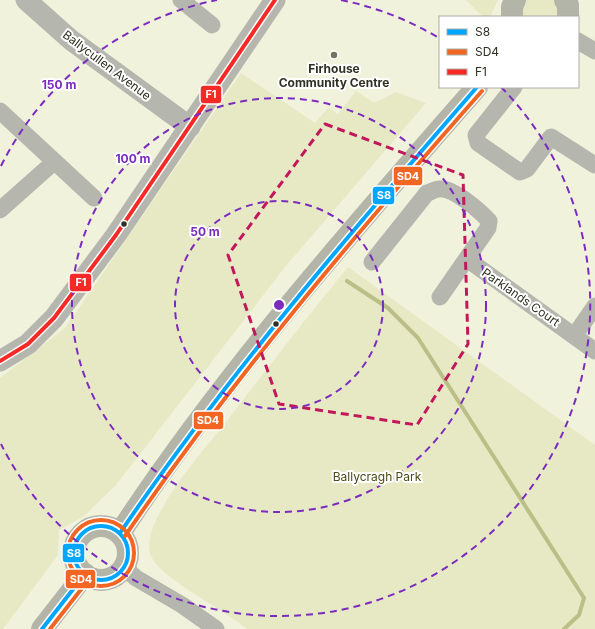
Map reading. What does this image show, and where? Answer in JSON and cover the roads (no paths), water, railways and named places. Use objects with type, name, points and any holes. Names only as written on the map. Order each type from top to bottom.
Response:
[{"type":"main road","points":[[512,16],[512,7],[515,0]]},
{"type":"main road","points":[[565,0],[568,5],[568,16]]},
{"type":"main road","points":[[120,533],[163,468],[303,289],[383,194],[476,88]]},
{"type":"main road","points":[[104,525],[113,528],[120,533],[126,540],[128,549],[128,558],[124,567],[118,574],[102,580],[92,578],[85,574],[79,568],[74,556],[79,537],[86,530],[94,526],[104,525]]},
{"type":"main road","points":[[42,629],[85,574]]},
{"type":"street","name":"Ballycullen Avenue","points":[[26,0],[71,40],[190,127]]},
{"type":"street","points":[[181,0],[212,25]]},
{"type":"street","points":[[0,361],[28,344],[54,318],[112,241],[275,0]]},
{"type":"street","points":[[579,42],[595,51]]},
{"type":"street","points":[[513,88],[476,135],[478,143],[520,172],[527,168],[551,137],[595,165]]},
{"type":"street","points":[[0,111],[94,198]]},
{"type":"street","points":[[0,210],[54,162]]},
{"type":"street","points":[[372,262],[427,193],[440,188],[451,191],[481,213],[488,221],[488,228],[440,297]]},
{"type":"street","name":"Parklands Court","points":[[467,258],[595,351]]},
{"type":"street","points":[[575,335],[595,306]]},
{"type":"street","points":[[124,567],[136,578],[182,605],[216,629]]},
{"type":"waterway","points":[[347,281],[388,308],[418,338],[584,598],[579,615],[564,629]]},
{"type":"place","name":"Firhouse Community Centre","points":[[334,55]]},
{"type":"park label","name":"Ballycragh Park","points":[[377,476]]}]
